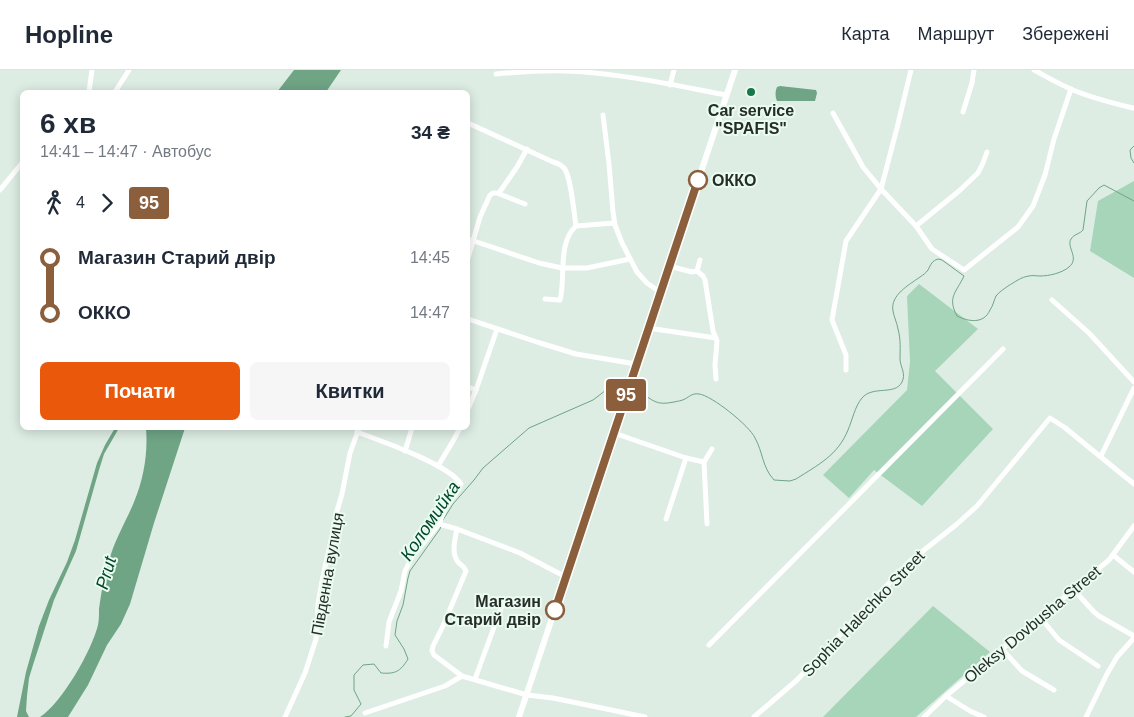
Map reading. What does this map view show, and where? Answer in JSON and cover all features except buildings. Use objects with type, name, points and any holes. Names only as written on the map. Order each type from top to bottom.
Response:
[{"type":"main road","points":[[519,717],[734,70]]},
{"type":"street","points":[[89,90],[92,70]]},
{"type":"street","points":[[116,90],[129,70]]},
{"type":"street","points":[[496,74],[560,70],[600,73],[726,95]]},
{"type":"street","points":[[622,76],[623,70]]},
{"type":"street","points":[[670,85],[674,70]]},
{"type":"street","points":[[846,370],[846,355],[832,320],[846,241],[881,189],[911,70]]},
{"type":"street","points":[[963,112],[974,70]]},
{"type":"street","points":[[1034,70],[1071,89],[1133,108]]},
{"type":"street","points":[[833,113],[863,167],[881,189],[916,226],[932,248],[964,270],[1018,227],[1033,206],[1045,175],[1054,140],[1071,89]]},
{"type":"street","points":[[603,116],[614,223],[630,259],[643,280],[660,292]]},
{"type":"street","points":[[470,123],[565,169],[576,226]]},
{"type":"street","points":[[499,193],[527,149]]},
{"type":"street","points":[[916,226],[978,173],[986,152]]},
{"type":"street","points":[[0,190],[20,165]]},
{"type":"street","points":[[525,204],[499,193],[493,193],[488,199],[470,240],[539,263],[562,268],[587,268],[630,259]]},
{"type":"street","points":[[545,299],[560,300],[562,294],[562,268],[566,242],[570,231],[576,226],[614,223]]},
{"type":"street","points":[[697,271],[700,260]]},
{"type":"street","points":[[669,266],[692,272],[697,271],[705,280],[717,345],[716,379]]},
{"type":"street","points":[[1052,300],[1089,333],[1134,382]]},
{"type":"street","points":[[470,320],[576,354],[636,364]]},
{"type":"street","points":[[648,328],[716,338]]},
{"type":"street","points":[[470,404],[496,329]]},
{"type":"street","points":[[709,645],[1004,349]]},
{"type":"street","points":[[470,388],[476,390]]},
{"type":"street","points":[[1134,388],[1101,456],[1134,484]]},
{"type":"street","name":"Sophia Halechko Street","points":[[754,717],[797,680],[909,562],[977,506],[1050,418],[1101,456]]},
{"type":"street","points":[[358,430],[438,466],[461,484],[445,508],[441,524],[412,558],[405,571],[401,591],[389,622],[386,646]]},
{"type":"street","name":"Південна вулиця","points":[[285,717],[305,673],[316,639],[318,604],[323,576],[350,453],[358,430]]},
{"type":"street","points":[[405,451],[411,430]]},
{"type":"street","points":[[438,466],[459,430]]},
{"type":"street","points":[[614,433],[686,458],[704,462]]},
{"type":"street","points":[[707,524],[704,462],[712,449]]},
{"type":"street","points":[[666,519],[686,458]]},
{"type":"street","points":[[441,524],[520,553],[566,577]]},
{"type":"street","name":"Oleksy Dovbusha Street","points":[[924,717],[946,696],[1113,556],[1134,526]]},
{"type":"street","points":[[457,529],[455,541],[456,558],[466,571],[432,650],[435,656],[462,676],[527,694],[645,717]]},
{"type":"street","points":[[1113,556],[1134,572]]},
{"type":"street","points":[[1074,590],[1099,616],[1134,637],[1117,656],[1086,717]]},
{"type":"street","points":[[476,679],[504,600]]},
{"type":"street","points":[[1040,617],[1059,640],[1098,666]]},
{"type":"street","points":[[1002,649],[1022,671],[1054,690]]},
{"type":"street","points":[[365,713],[445,686],[462,676]]},
{"type":"street","points":[[946,696],[970,711],[984,717]]},
{"type":"street","points":[[966,717],[970,711]]},
{"type":"shaded area","points":[[1134,181],[1134,278],[1090,251],[1098,201]]},
{"type":"shaded area","points":[[919,284],[978,329],[935,371],[993,429],[922,506],[874,470],[849,498],[823,475],[907,390],[910,362],[907,296]]},
{"type":"shaded area","points":[[933,606],[990,652],[916,717],[823,717]]},
{"type":"water","points":[[294,70],[341,70],[327,90],[279,90]]},
{"type":"water","points":[[780,86],[816,90],[815,101],[777,101],[776,90]]},
{"type":"water","points":[[114,430],[118,430],[104,454],[76,551],[54,600],[29,678],[26,711],[29,717],[17,717],[26,672],[39,626],[67,562],[97,463]]},
{"type":"water","name":"Prut","points":[[146,430],[184,430],[130,604],[121,624],[107,645],[88,685],[68,717],[40,717],[58,700],[75,675],[95,636],[105,574],[116,541],[134,502],[143,475]]},
{"type":"waterway","name":"Коломийка","points":[[1134,146],[1130,150],[1134,163]]},
{"type":"waterway","name":"Коломийка","points":[[639,392],[659,403],[681,401],[695,394],[705,396],[721,405],[752,433],[758,443],[767,470],[774,480],[790,481],[796,479],[826,459],[839,446],[862,398],[872,392],[894,389],[902,382],[900,337],[893,313],[894,300],[901,291],[925,273],[933,262],[938,259],[942,260],[964,276],[953,299],[954,310],[957,316],[966,320],[980,320],[987,315],[997,295],[1016,281],[1023,277],[1055,274],[1072,264],[1071,239],[1083,230],[1087,201],[1099,188],[1104,185],[1134,201]]},
{"type":"waterway","name":"Коломийка","points":[[443,520],[453,504],[483,468],[529,428],[593,400],[610,387],[619,386]]},
{"type":"waterway","name":"Коломийка","points":[[345,717],[351,716],[361,704],[354,690],[354,675],[363,665],[374,664],[381,673],[390,673],[400,669],[408,659],[395,635],[397,621],[403,605],[410,571],[441,526]]},
{"type":"bus line","name":"95","points":[[555,610],[698,180]]},
{"type":"place","name":"Car service \"SPAFIS\"","points":[[751,92]]},
{"type":"place","name":"ОККО","points":[[698,180]]},
{"type":"place","name":"Магазин Старий двір","points":[[555,610]]}]
